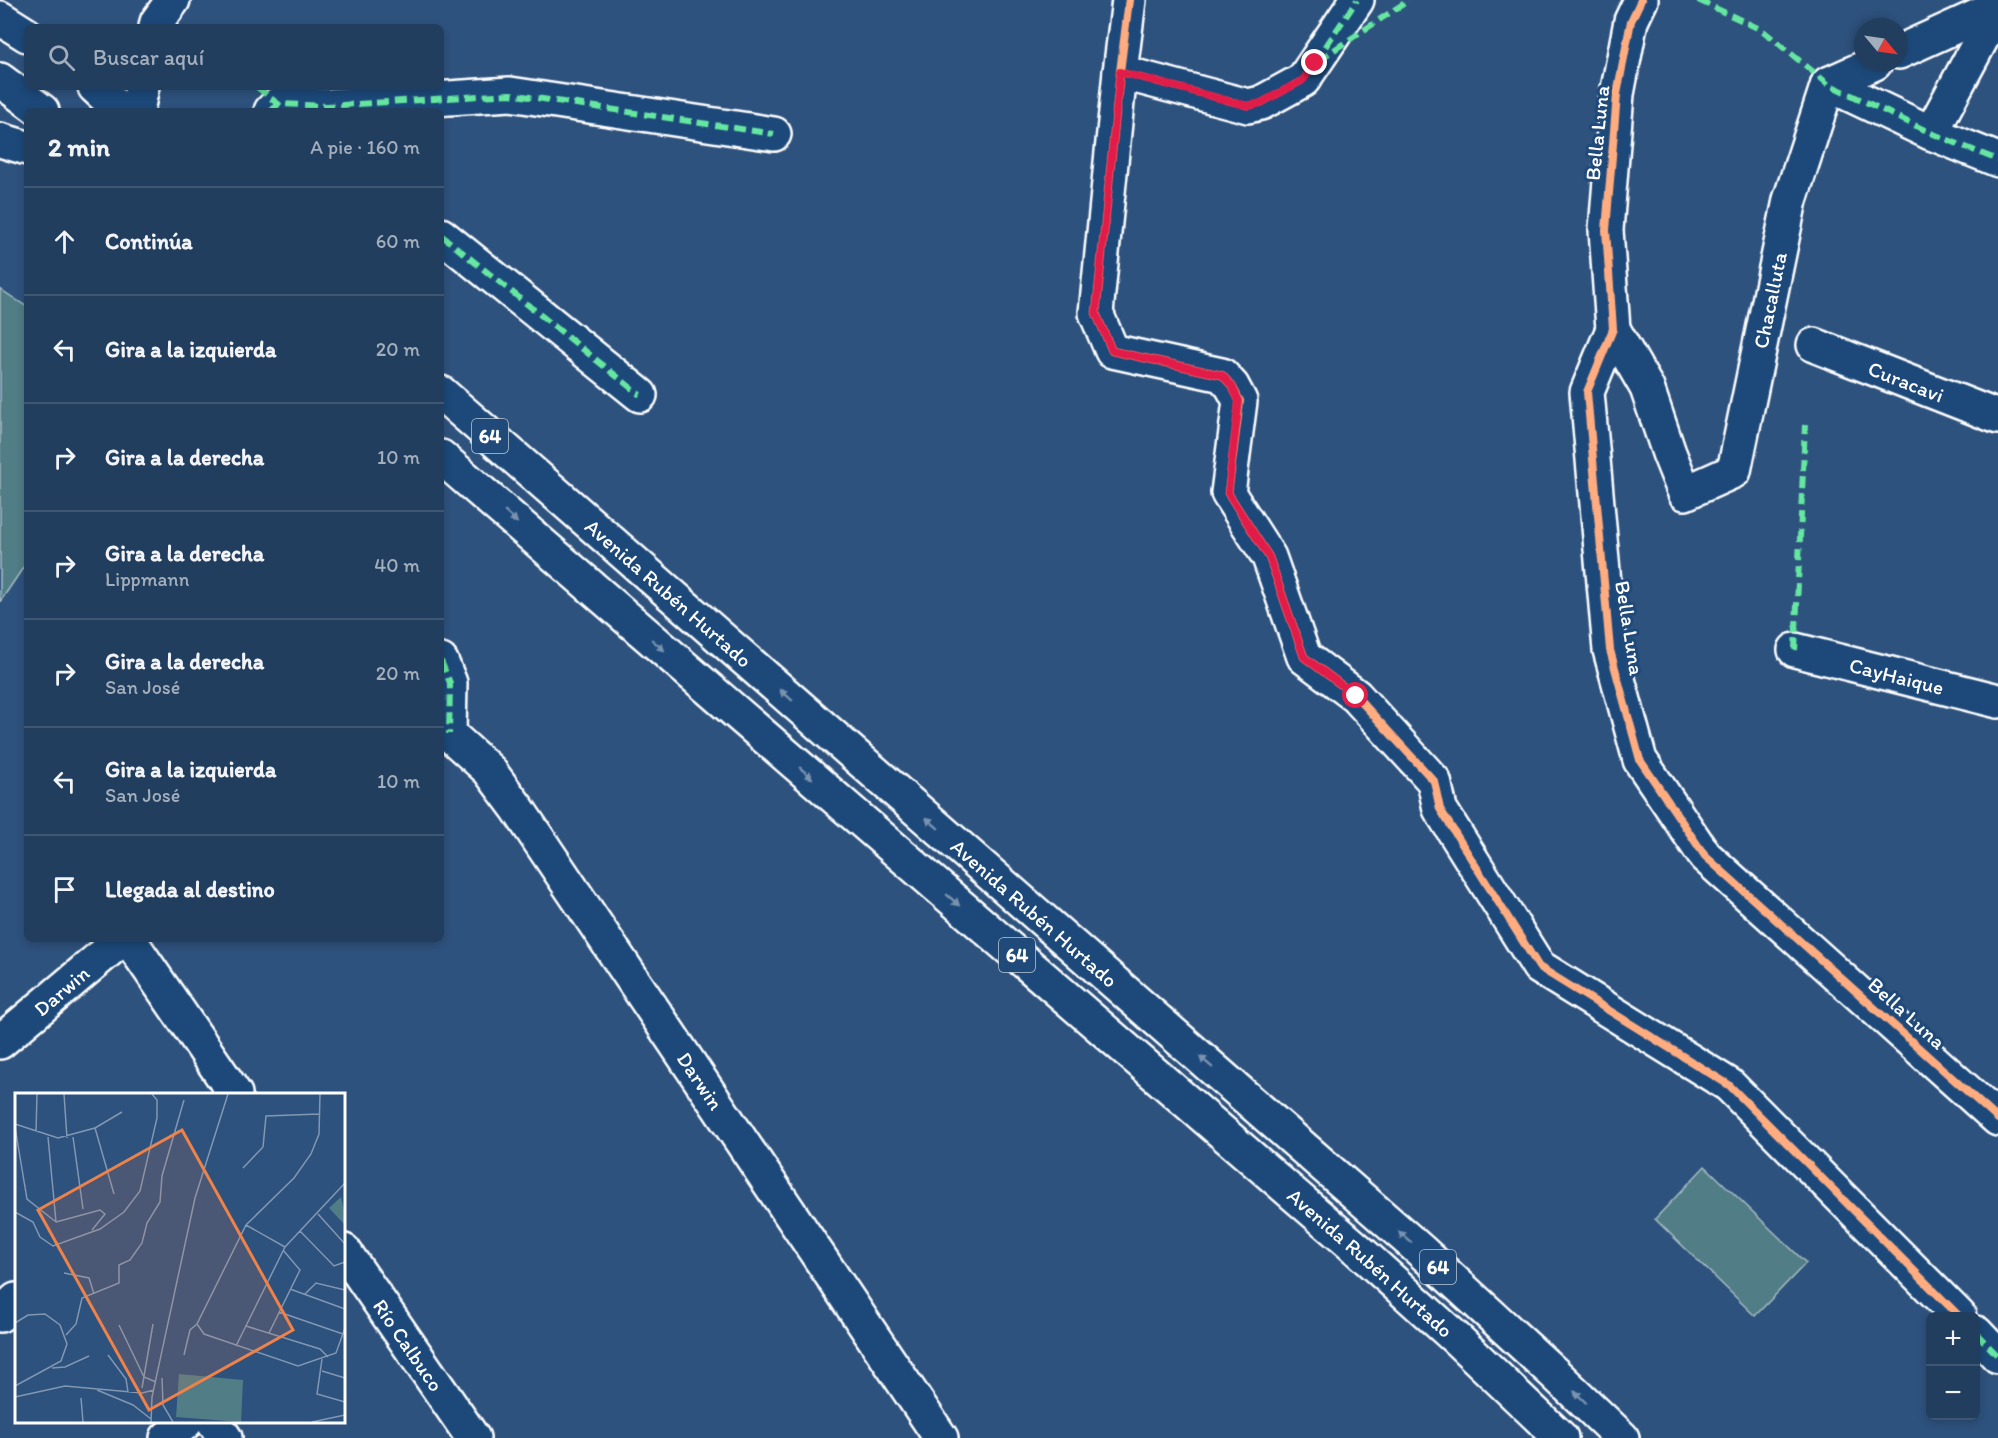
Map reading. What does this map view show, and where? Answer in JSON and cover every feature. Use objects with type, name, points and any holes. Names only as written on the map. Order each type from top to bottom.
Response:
[{"type":"main road","points":[[157,24],[173,0]]},
{"type":"main road","points":[[1129,0],[1096,313],[1112,351],[1222,375],[1232,386],[1239,401],[1228,493],[1269,557],[1304,657],[1356,696],[1434,781],[1440,810],[1539,967],[1729,1085],[1954,1312]]},
{"type":"main road","points":[[1120,72],[1248,106],[1261,103],[1303,80],[1357,0]]},
{"type":"main road","name":"Bella Luna","points":[[1641,0],[1631,21],[1617,94],[1606,230],[1613,329],[1587,392],[1610,650],[1640,760],[1706,856],[1998,1119]]},
{"type":"main road","points":[[1908,48],[1998,8]]},
{"type":"main road","points":[[1931,133],[1998,8]]},
{"type":"main road","points":[[0,18],[24,33]]},
{"type":"main road","points":[[1828,84],[1855,72]]},
{"type":"main road","points":[[0,80],[38,108]]},
{"type":"main road","points":[[1828,84],[1931,133],[1998,160]]},
{"type":"main road","name":"Chacalluta","points":[[1613,329],[1647,388],[1685,493],[1734,471],[1790,200],[1828,84]]},
{"type":"main road","points":[[98,90],[118,108]]},
{"type":"main road","points":[[138,108],[141,90]]},
{"type":"main road","points":[[273,103],[327,106],[510,94],[774,134]]},
{"type":"main road","points":[[0,140],[24,147]]},
{"type":"main road","points":[[444,237],[640,395]]},
{"type":"main road","name":"Curacavi","points":[[1814,345],[1998,417]]},
{"type":"main road","name":"Avenida Rubén Hurtado","points":[[444,396],[1420,1250],[1622,1438]]},
{"type":"main road","name":"Avenida Rubén Hurtado","points":[[444,460],[1356,1248],[1561,1438]]},
{"type":"main road","name":"CayHaique","points":[[1795,650],[1998,701]]},
{"type":"main road","name":"Darwin","points":[[444,668],[450,683],[445,733],[489,770],[518,809],[941,1438]]},
{"type":"main road","name":"Darwin","points":[[0,1042],[118,942]]},
{"type":"main road","points":[[131,942],[233,1093]]},
{"type":"main road","name":"Río Calbuco","points":[[345,1252],[473,1438]]},
{"type":"main road","points":[[0,1315],[15,1301]]},
{"type":"main road","points":[[1980,1337],[1998,1356]]},
{"type":"main road","points":[[167,1438],[185,1423]]},
{"type":"main road","points":[[215,1423],[225,1438]]},
{"type":"green space","points":[[0,289],[24,305],[24,566],[0,602]]},
{"type":"green space","points":[[1705,1166],[1806,1263],[1755,1316],[1655,1219]]},
{"type":"marked path","points":[[1120,72],[1248,106],[1261,103],[1303,80],[1357,0]]},
{"type":"marked path","points":[[1319,60],[1409,0]]},
{"type":"marked path","points":[[1698,0],[1762,30],[1828,84],[1931,133],[1998,160]]},
{"type":"marked path","points":[[261,90],[283,108]]},
{"type":"marked path","points":[[274,108],[278,104],[327,106],[510,94],[774,134]]},
{"type":"marked path","points":[[444,237],[640,395]]},
{"type":"marked path","points":[[1795,650],[1805,425]]},
{"type":"marked path","points":[[444,668],[450,683],[449,734]]},
{"type":"marked path","points":[[1980,1337],[1998,1356]]},
{"type":"cycle path","points":[[1129,0],[1096,313],[1112,351],[1222,375],[1232,386],[1240,401],[1228,493],[1269,557],[1304,657],[1356,696],[1434,781],[1440,809],[1539,967],[1729,1085],[1955,1312]]},
{"type":"cycle path","points":[[1641,0],[1631,21],[1617,94],[1606,230],[1613,329],[1587,392],[1610,650],[1640,760],[1705,856],[1998,1119]]},
{"type":"route","points":[[1315,63],[1303,80],[1261,103],[1248,106],[1120,72],[1096,313],[1112,351],[1222,375],[1232,386],[1239,401],[1228,493],[1269,557],[1304,657],[1356,696]]}]
